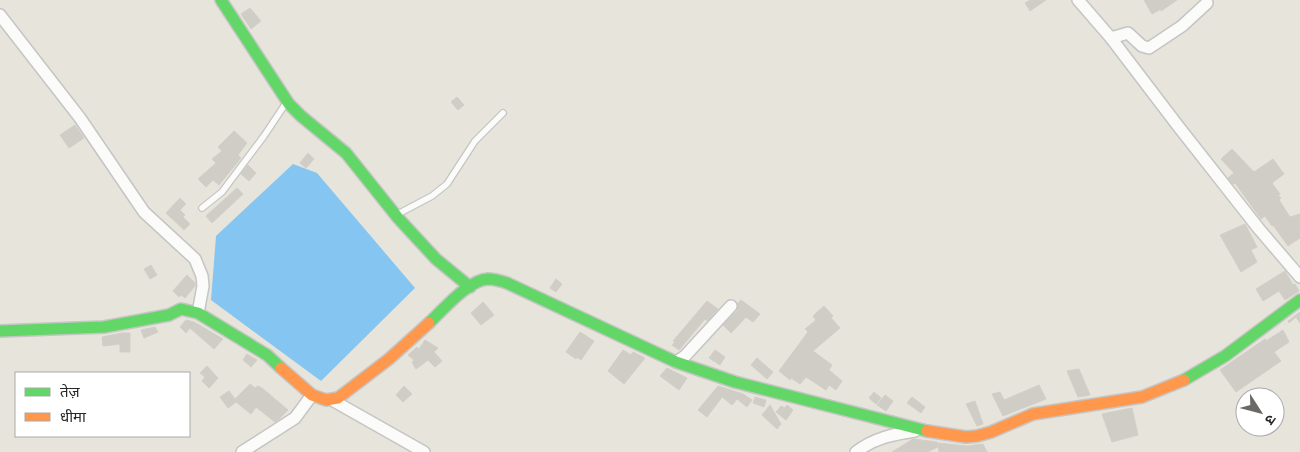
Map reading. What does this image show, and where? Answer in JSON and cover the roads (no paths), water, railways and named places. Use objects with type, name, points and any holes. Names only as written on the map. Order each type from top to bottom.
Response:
[{"type":"street","points":[[221,0],[287,101],[301,116],[346,153],[395,216],[436,259],[470,287]]},
{"type":"street","points":[[1078,0],[1111,38],[1259,229],[1300,277]]},
{"type":"street","points":[[1111,38],[1128,33],[1142,46],[1148,48],[1182,26],[1207,3]]},
{"type":"street","points":[[0,15],[80,118],[144,212],[195,259],[202,276],[203,286],[198,313]]},
{"type":"street","points":[[332,400],[351,389],[389,359],[470,287],[486,278],[493,278],[507,283],[676,362],[735,382],[920,430],[966,437],[977,436],[1033,414],[1142,398],[1157,393],[1181,383],[1206,369],[1300,300]]},
{"type":"street","points":[[676,362],[686,356],[731,306]]},
{"type":"street","points":[[0,331],[78,330],[169,315],[181,309],[198,313],[266,354],[312,395],[332,400],[424,452]]},
{"type":"street","points":[[242,452],[296,418],[312,395]]},
{"type":"street","points":[[856,452],[877,439],[920,430]]},
{"type":"lane","points":[[202,208],[222,192],[264,136],[287,101]]},
{"type":"lane","points":[[395,216],[432,196],[447,184],[475,141],[503,113]]},
{"type":"water","points":[[293,164],[317,173],[415,288],[321,381],[211,300],[216,236]]}]
